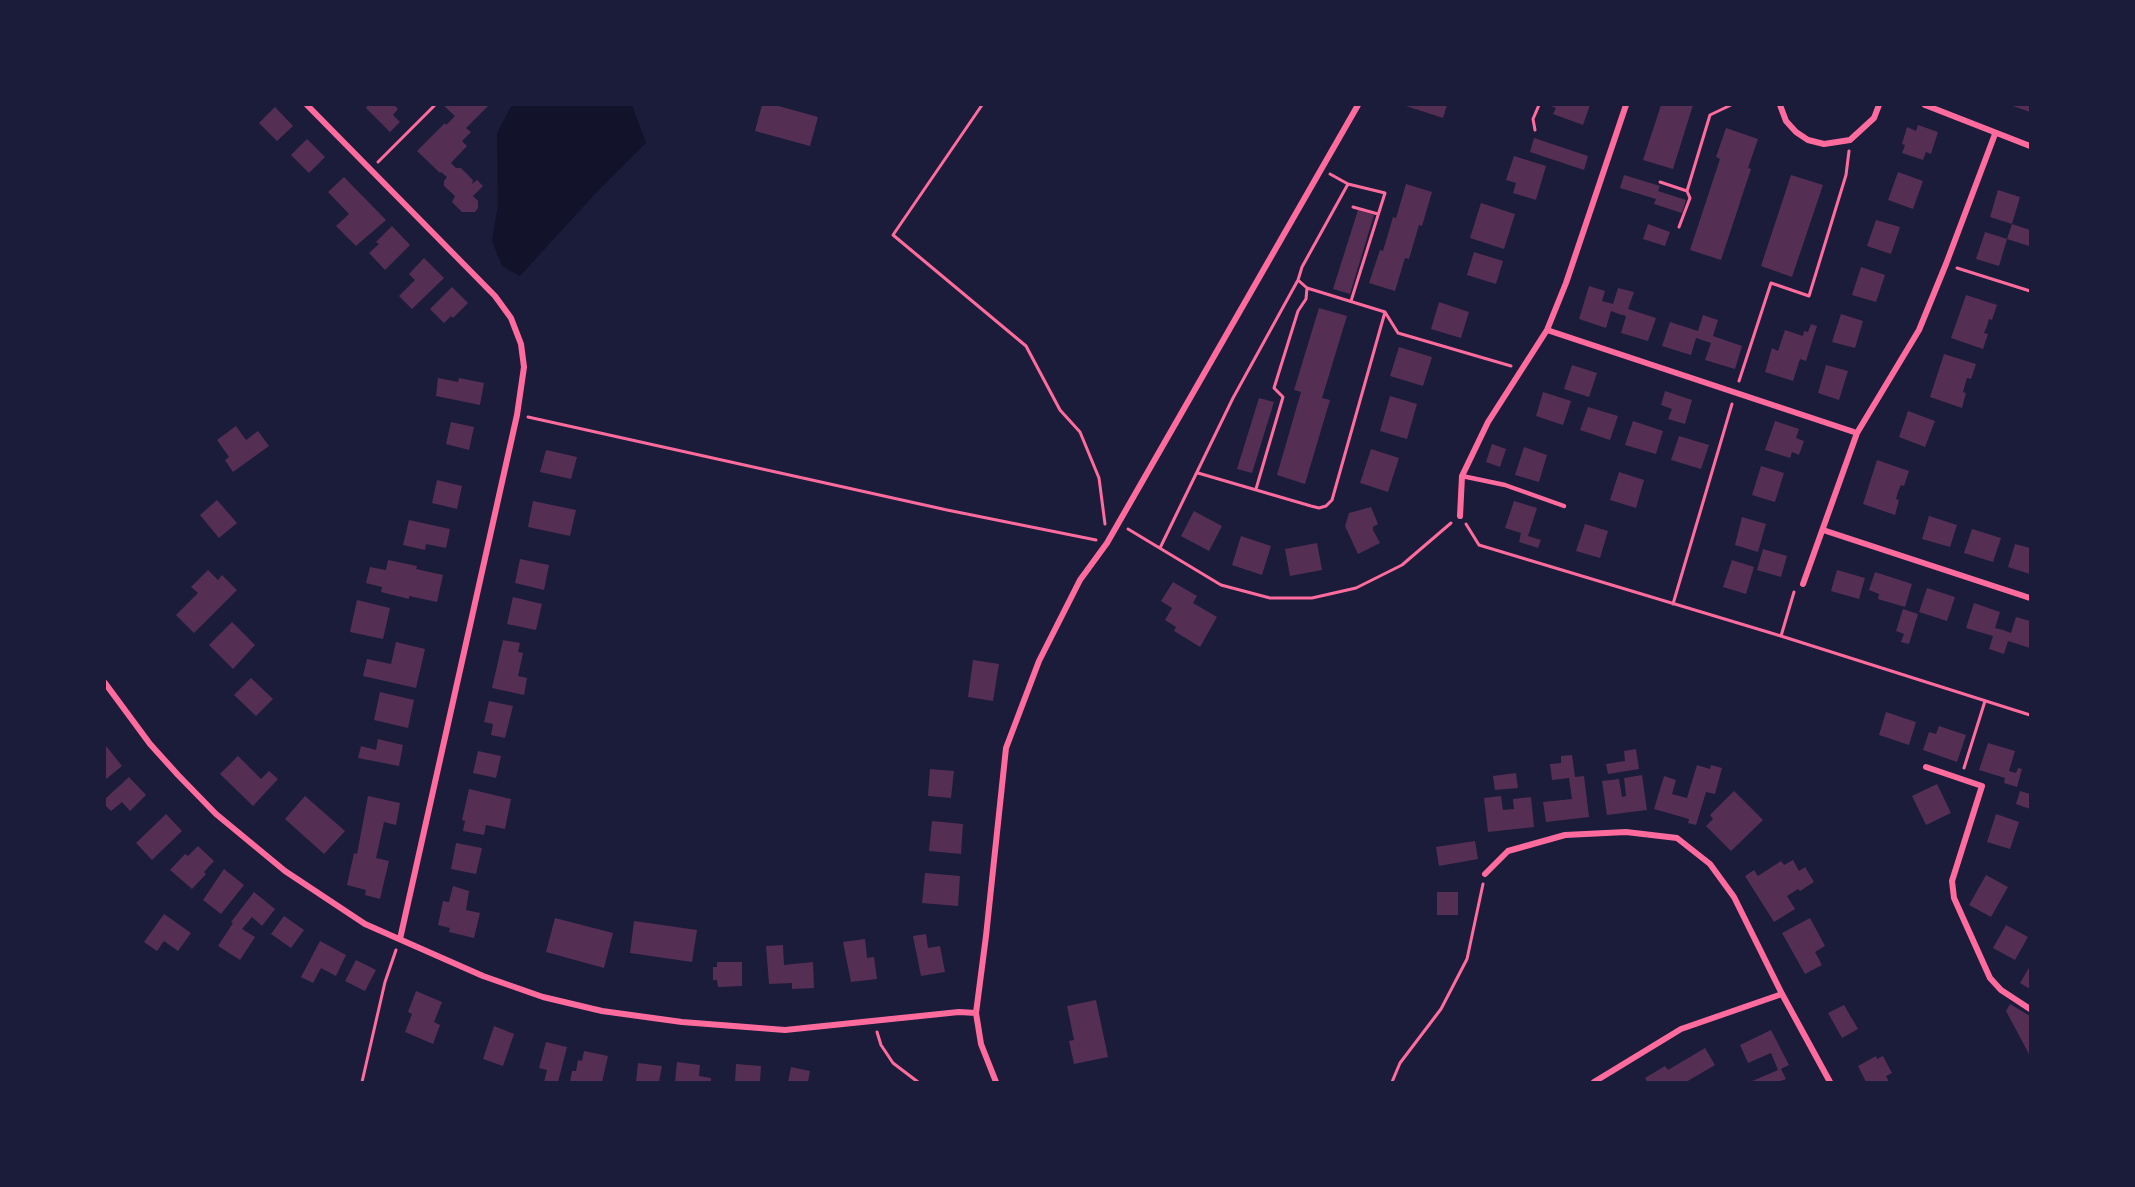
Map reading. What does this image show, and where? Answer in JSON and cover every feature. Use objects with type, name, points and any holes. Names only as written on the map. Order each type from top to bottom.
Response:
[{"type":"street","points":[[307,105],[495,296],[511,318],[521,344],[524,367],[517,415],[400,939]]},
{"type":"street","points":[[996,1082],[981,1044],[976,1013],[987,936],[1006,748],[1039,661],[1080,580],[1107,543],[1358,105]]},
{"type":"street","points":[[1460,516],[1462,476],[1488,422],[1547,330],[1566,283],[1626,105]]},
{"type":"street","points":[[1780,105],[1786,121],[1796,132],[1808,140],[1824,144],[1850,140],[1874,118],[1879,105]]},
{"type":"street","points":[[1925,105],[2030,146]]},
{"type":"street","points":[[1803,584],[1857,433],[1919,330],[1995,134]]},
{"type":"street","points":[[1547,330],[1857,433]]},
{"type":"street","points":[[1822,530],[2030,598]]},
{"type":"street","points":[[105,683],[150,744],[216,814],[285,871],[365,924],[493,979],[543,997],[602,1011],[682,1022],[785,1030],[959,1012],[976,1013]]},
{"type":"street","points":[[1926,767],[1982,786],[1952,881],[1954,898],[1990,978],[2001,990],[2030,1009]]},
{"type":"street","points":[[1485,874],[1508,851],[1565,835],[1626,832],[1677,838],[1710,864],[1734,897],[1782,994],[1830,1082]]},
{"type":"street","points":[[1594,1082],[1681,1029],[1782,994]]},
{"type":"lane","points":[[1462,476],[1505,485],[1564,506]]},
{"type":"path","points":[[370,169],[435,105]]},
{"type":"path","points":[[982,105],[893,235],[1026,346],[1060,410],[1080,432],[1098,478],[1106,534]]},
{"type":"path","points":[[1535,130],[1533,119],[1539,105]]},
{"type":"path","points":[[1680,227],[1690,198],[1687,191],[1710,115],[1731,105]]},
{"type":"path","points":[[1673,604],[1735,393],[1771,283],[1809,296],[1846,175],[1850,140]]},
{"type":"path","points":[[1321,169],[1348,184],[1385,193],[1351,301]]},
{"type":"path","points":[[1660,182],[1687,191]]},
{"type":"path","points":[[1160,548],[1233,398],[1348,184]]},
{"type":"path","points":[[1353,207],[1378,214]]},
{"type":"path","points":[[1946,264],[2030,291]]},
{"type":"path","points":[[1298,280],[1308,288],[1385,312],[1398,333],[1522,370]]},
{"type":"path","points":[[1256,489],[1283,397],[1274,388],[1298,311],[1306,299],[1308,288]]},
{"type":"path","points":[[1198,473],[1319,508],[1326,506],[1332,500],[1385,312]]},
{"type":"path","points":[[517,415],[947,510],[1104,542]]},
{"type":"path","points":[[1118,524],[1221,585],[1270,598],[1312,598],[1356,588],[1402,565],[1460,516],[1479,545],[1781,636],[2030,715]]},
{"type":"path","points":[[1781,636],[1797,584],[1803,584]]},
{"type":"path","points":[[1960,778],[1985,701]]},
{"type":"path","points":[[1392,1082],[1401,1063],[1441,1009],[1467,959],[1485,874]]},
{"type":"path","points":[[362,1082],[385,982],[400,939]]},
{"type":"path","points":[[874,1022],[881,1045],[893,1063],[918,1082]]},
{"type":"shaded area","points":[[512,105],[632,105],[646,143],[593,196],[520,276],[502,266],[492,241],[498,204],[497,133]]},
{"type":"building","points":[[368,105],[394,105],[398,109],[393,115],[400,122],[390,132],[366,108]]},
{"type":"building","points":[[443,105],[489,105],[466,128],[471,132],[462,141],[467,146],[451,163],[456,168],[461,168],[473,180],[472,184],[477,180],[483,186],[473,196],[478,201],[478,208],[475,212],[462,212],[452,202],[455,196],[444,186],[447,177],[417,151],[455,116]]},
{"type":"building","points":[[762,105],[775,105],[818,117],[810,146],[755,131]]},
{"type":"building","points":[[1403,105],[1447,105],[1443,118]]},
{"type":"building","points":[[1548,105],[1590,105],[1583,125],[1553,114],[1556,108]]},
{"type":"building","points":[[1661,105],[1693,105],[1673,169],[1643,160]]},
{"type":"building","points":[[2010,105],[2030,105],[2030,112]]},
{"type":"building","points":[[275,107],[293,126],[277,141],[259,123]]},
{"type":"building","points":[[1918,125],[1938,132],[1931,154],[1926,152],[1923,160],[1902,153],[1907,127],[1916,131]]},
{"type":"building","points":[[1726,128],[1758,139],[1748,168],[1751,169],[1721,260],[1690,250],[1720,159],[1716,157]]},
{"type":"building","points":[[1534,138],[1588,156],[1584,170],[1530,152]]},
{"type":"building","points":[[307,139],[325,157],[309,173],[291,155]]},
{"type":"building","points":[[1514,156],[1546,166],[1536,200],[1513,193],[1516,183],[1506,180]]},
{"type":"building","points":[[1898,172],[1923,181],[1913,209],[1888,200]]},
{"type":"building","points":[[1624,175],[1660,186],[1658,191],[1686,200],[1682,213],[1654,204],[1656,199],[1620,188]]},
{"type":"building","points":[[1791,175],[1823,185],[1792,277],[1761,266]]},
{"type":"building","points":[[344,177],[386,220],[356,246],[336,226],[349,214],[328,192]]},
{"type":"building","points":[[1406,184],[1432,192],[1422,226],[1419,225],[1409,259],[1405,258],[1395,291],[1369,283],[1380,250],[1383,251],[1393,217],[1396,218]]},
{"type":"building","points":[[1998,190],[2020,197],[2012,224],[1990,217]]},
{"type":"building","points":[[1481,203],[1515,214],[1504,249],[1470,238]]},
{"type":"building","points":[[1358,210],[1374,215],[1350,294],[1333,289]]},
{"type":"building","points":[[1876,220],[1900,227],[1891,254],[1867,246]]},
{"type":"building","points":[[1648,224],[1670,232],[1665,246],[1643,239]]},
{"type":"building","points":[[2012,224],[2030,230],[2029,246],[2007,239]]},
{"type":"building","points":[[392,226],[410,245],[385,270],[369,253],[379,244],[376,242]]},
{"type":"building","points":[[1985,232],[2007,239],[1999,266],[1976,259]]},
{"type":"building","points":[[1474,252],[1503,261],[1496,284],[1467,275]]},
{"type":"building","points":[[424,258],[444,278],[412,309],[399,296],[415,280],[409,274]]},
{"type":"building","points":[[1861,267],[1885,275],[1876,302],[1852,295]]},
{"type":"building","points":[[1589,286],[1605,291],[1602,301],[1613,304],[1618,288],[1634,292],[1628,309],[1656,318],[1648,341],[1621,333],[1626,316],[1611,311],[1606,328],[1579,319]]},
{"type":"building","points":[[452,287],[468,303],[453,318],[451,316],[444,323],[430,309]]},
{"type":"building","points":[[1966,295],[1997,305],[1984,333],[1988,334],[1983,349],[1951,338]]},
{"type":"building","points":[[1439,302],[1469,312],[1461,338],[1431,329]]},
{"type":"building","points":[[1319,308],[1347,316],[1322,398],[1330,400],[1305,484],[1277,475],[1301,392],[1294,390]]},
{"type":"building","points":[[1841,314],[1863,321],[1855,348],[1832,342]]},
{"type":"building","points":[[1703,315],[1718,320],[1713,336],[1742,346],[1735,369],[1705,360],[1711,343],[1696,338],[1691,355],[1662,346],[1670,322],[1698,331]]},
{"type":"building","points":[[1811,324],[1817,326],[1806,361],[1800,359],[1793,381],[1765,372],[1772,348],[1778,351],[1785,330],[1803,336],[1804,331],[1808,332]]},
{"type":"building","points":[[1399,347],[1432,357],[1423,386],[1390,376]]},
{"type":"building","points":[[1944,354],[1976,364],[1971,379],[1967,378],[1962,408],[1930,397]]},
{"type":"building","points":[[1572,365],[1597,373],[1589,397],[1564,389]]},
{"type":"building","points":[[1826,365],[1848,371],[1839,400],[1818,393]]},
{"type":"building","points":[[438,378],[458,382],[459,378],[484,383],[480,405],[436,396]]},
{"type":"building","points":[[1665,391],[1692,400],[1685,424],[1668,419],[1672,409],[1661,405]]},
{"type":"building","points":[[1543,392],[1571,401],[1563,425],[1536,416]]},
{"type":"building","points":[[1390,396],[1417,404],[1407,439],[1380,431]]},
{"type":"building","points":[[1259,398],[1274,402],[1252,473],[1237,469]]},
{"type":"building","points":[[1588,407],[1618,416],[1610,440],[1580,430]]},
{"type":"building","points":[[1908,411],[1935,421],[1925,447],[1899,437]]},
{"type":"building","points":[[1633,421],[1663,431],[1656,454],[1625,445]]},
{"type":"building","points":[[1775,421],[1799,429],[1796,438],[1804,441],[1799,455],[1792,452],[1790,458],[1765,450]]},
{"type":"building","points":[[451,422],[474,427],[469,450],[446,444]]},
{"type":"building","points":[[236,426],[246,440],[258,431],[269,446],[233,472],[225,460],[229,457],[217,440]]},
{"type":"building","points":[[1679,436],[1709,445],[1701,469],[1671,460]]},
{"type":"building","points":[[1492,444],[1506,449],[1500,467],[1486,462]]},
{"type":"building","points":[[1524,447],[1547,455],[1539,482],[1515,475]]},
{"type":"building","points":[[1371,449],[1399,458],[1388,492],[1360,483]]},
{"type":"building","points":[[546,450],[577,457],[571,479],[540,472]]},
{"type":"building","points":[[1877,460],[1909,471],[1904,486],[1901,485],[1898,492],[1896,499],[1899,500],[1895,515],[1863,504]]},
{"type":"building","points":[[1761,466],[1784,473],[1775,502],[1752,495]]},
{"type":"building","points":[[1619,472],[1644,480],[1636,508],[1610,500]]},
{"type":"building","points":[[437,480],[462,486],[457,509],[432,503]]},
{"type":"building","points":[[217,500],[237,523],[219,538],[200,515]]},
{"type":"building","points":[[533,501],[576,510],[570,536],[528,527]]},
{"type":"building","points":[[1514,501],[1537,508],[1528,536],[1541,540],[1538,548],[1519,542],[1521,533],[1505,528]]},
{"type":"building","points":[[1371,507],[1378,524],[1373,527],[1373,530],[1380,543],[1358,554],[1345,526],[1349,513]]},
{"type":"building","points":[[1194,511],[1222,526],[1209,551],[1181,536]]},
{"type":"building","points":[[1929,516],[1957,525],[1950,547],[1922,539]]},
{"type":"building","points":[[1742,517],[1766,524],[1758,552],[1735,545]]},
{"type":"building","points":[[409,520],[450,529],[446,548],[426,544],[425,550],[403,545]]},
{"type":"building","points":[[1585,524],[1608,531],[1600,558],[1576,551]]},
{"type":"building","points":[[1972,529],[2001,538],[1993,562],[1964,553]]},
{"type":"building","points":[[1241,536],[1271,546],[1262,575],[1232,565]]},
{"type":"building","points":[[1317,543],[1322,570],[1290,576],[1285,549]]},
{"type":"building","points":[[2015,544],[2030,548],[2030,574],[2008,567]]},
{"type":"building","points":[[1763,549],[1787,556],[1781,577],[1757,570]]},
{"type":"building","points":[[520,559],[549,565],[544,590],[515,583]]},
{"type":"building","points":[[388,560],[417,566],[416,569],[443,575],[437,602],[409,596],[409,599],[381,592],[382,587],[366,583],[370,567],[386,570]]},
{"type":"building","points":[[1732,560],[1754,567],[1746,594],[1723,587]]},
{"type":"building","points":[[208,570],[218,580],[222,575],[237,590],[194,633],[176,615],[198,593],[191,587]]},
{"type":"building","points":[[1837,570],[1865,578],[1859,599],[1831,591]]},
{"type":"building","points":[[1875,572],[1912,584],[1905,607],[1878,599],[1879,594],[1869,590]]},
{"type":"building","points":[[1173,582],[1197,596],[1193,603],[1217,617],[1200,647],[1174,631],[1176,627],[1165,620],[1172,608],[1161,601]]},
{"type":"building","points":[[1927,588],[1955,597],[1947,621],[1919,612]]},
{"type":"building","points":[[513,597],[542,604],[536,630],[507,624]]},
{"type":"building","points":[[357,600],[390,608],[383,639],[350,632]]},
{"type":"building","points":[[1974,603],[2000,612],[1995,628],[2011,633],[2016,617],[2030,621],[2030,648],[2008,641],[2004,654],[1989,649],[1993,636],[1966,628]]},
{"type":"building","points":[[1903,609],[1918,614],[1909,644],[1901,642],[1904,634],[1896,631]]},
{"type":"building","points":[[232,622],[255,645],[233,669],[209,645]]},
{"type":"building","points":[[503,640],[520,643],[518,652],[523,653],[518,676],[527,678],[524,695],[492,688]]},
{"type":"building","points":[[396,642],[425,649],[416,688],[363,676],[367,659],[391,664]]},
{"type":"building","points":[[973,660],[999,664],[993,701],[968,697]]},
{"type":"building","points":[[251,678],[273,699],[256,716],[234,695]]},
{"type":"building","points":[[380,692],[414,700],[408,728],[374,720]]},
{"type":"building","points":[[489,701],[513,706],[505,738],[491,735],[493,724],[484,722]]},
{"type":"building","points":[[1886,712],[1916,722],[1909,745],[1879,735]]},
{"type":"building","points":[[1939,726],[1966,735],[1957,762],[1923,750],[1929,732],[1936,734]]},
{"type":"building","points":[[378,739],[403,745],[399,766],[358,758],[361,746],[376,750]]},
{"type":"building","points":[[1988,743],[2015,751],[2009,771],[2016,773],[2018,768],[2022,769],[2017,787],[2004,783],[2005,778],[1979,770]]},
{"type":"building","points":[[105,747],[122,766],[105,780]]},
{"type":"building","points":[[1636,749],[1639,769],[1608,774],[1606,764],[1625,761],[1624,751]]},
{"type":"building","points":[[478,751],[501,756],[496,778],[473,773]]},
{"type":"building","points":[[1572,755],[1575,777],[1584,776],[1589,817],[1546,822],[1543,802],[1572,799],[1569,778],[1552,780],[1550,764],[1561,763],[1561,756]]},
{"type":"building","points":[[238,756],[261,779],[269,771],[278,779],[253,806],[220,774]]},
{"type":"building","points":[[1697,765],[1710,769],[1711,765],[1722,768],[1715,794],[1706,792],[1696,825],[1688,823],[1689,819],[1654,809],[1664,776],[1676,780],[1672,794],[1687,798]]},
{"type":"building","points":[[930,769],[954,771],[951,798],[928,796]]},
{"type":"building","points":[[1516,773],[1518,788],[1495,790],[1493,776]]},
{"type":"building","points":[[1642,775],[1647,810],[1607,815],[1602,781],[1619,779],[1622,797],[1626,796],[1624,778]]},
{"type":"building","points":[[129,777],[146,795],[130,811],[122,802],[111,811],[105,805],[105,799]]},
{"type":"building","points":[[1937,784],[1951,813],[1926,825],[1912,796]]},
{"type":"building","points":[[469,789],[511,799],[505,829],[486,825],[484,835],[463,831],[465,821],[462,820]]},
{"type":"building","points":[[1734,791],[1763,820],[1731,851],[1706,826],[1713,819],[1710,815]]},
{"type":"building","points":[[2020,791],[2030,794],[2030,809],[2016,804]]},
{"type":"building","points":[[305,796],[345,831],[324,854],[285,819]]},
{"type":"building","points":[[368,796],[400,803],[396,825],[384,822],[376,858],[389,861],[380,899],[365,895],[366,890],[347,885],[354,853],[357,854]]},
{"type":"building","points":[[1501,796],[1503,810],[1514,809],[1513,799],[1531,797],[1534,827],[1488,832],[1484,798]]},
{"type":"building","points":[[166,814],[182,831],[152,860],[136,843]]},
{"type":"building","points":[[1996,814],[2019,822],[2010,849],[1987,842]]},
{"type":"building","points":[[932,821],[963,824],[961,854],[929,851]]},
{"type":"building","points":[[1475,841],[1478,859],[1439,866],[1436,847]]},
{"type":"building","points":[[456,843],[482,848],[476,874],[451,869]]},
{"type":"building","points":[[198,846],[214,861],[192,889],[170,870],[185,854],[188,856]]},
{"type":"building","points":[[1793,860],[1799,871],[1805,867],[1814,882],[1787,896],[1795,909],[1774,922],[1745,876],[1754,870],[1758,876],[1781,861],[1784,865]]},
{"type":"building","points":[[224,869],[244,885],[221,914],[203,900]]},
{"type":"building","points":[[925,873],[960,876],[958,906],[922,903]]},
{"type":"building","points":[[1986,875],[2008,887],[1991,917],[1969,905]]},
{"type":"building","points":[[453,886],[469,891],[466,910],[480,913],[474,938],[449,932],[450,928],[438,925],[443,901],[449,902]]},
{"type":"building","points":[[254,892],[275,909],[262,926],[252,917],[242,929],[255,937],[240,960],[218,946],[233,923],[231,922]]},
{"type":"building","points":[[1437,892],[1458,892],[1458,915],[1437,915]]},
{"type":"building","points":[[164,914],[191,933],[178,951],[164,941],[157,951],[144,942]]},
{"type":"building","points":[[284,916],[304,930],[291,948],[271,934]]},
{"type":"building","points":[[555,918],[613,933],[604,968],[546,952]]},
{"type":"building","points":[[1810,918],[1825,946],[1815,952],[1822,965],[1805,974],[1782,933]]},
{"type":"building","points":[[634,921],[697,930],[692,962],[630,953]]},
{"type":"building","points":[[2006,925],[2028,937],[2015,960],[1993,948]]},
{"type":"building","points":[[926,934],[928,948],[940,946],[945,972],[921,976],[913,936]]},
{"type":"building","points":[[865,939],[867,958],[874,957],[877,979],[851,982],[843,942]]},
{"type":"building","points":[[320,941],[346,955],[336,976],[321,968],[313,983],[301,977]]},
{"type":"building","points":[[783,945],[784,965],[813,962],[814,988],[792,989],[792,983],[769,984],[766,946]]},
{"type":"building","points":[[356,960],[376,970],[365,991],[345,981]]},
{"type":"building","points":[[717,962],[742,962],[742,986],[718,987],[717,980],[713,980],[713,967],[717,967]]},
{"type":"building","points":[[2030,966],[2030,989],[2020,983]]},
{"type":"building","points":[[416,991],[442,1002],[434,1022],[440,1025],[433,1044],[405,1032],[412,1014],[408,1012]]},
{"type":"building","points":[[1096,1000],[1108,1057],[1074,1064],[1069,1041],[1074,1040],[1067,1006]]},
{"type":"building","points":[[2010,1004],[2030,1016],[2030,1056],[2006,1011]]},
{"type":"building","points":[[1844,1005],[1858,1029],[1842,1038],[1828,1013]]},
{"type":"building","points":[[494,1026],[514,1034],[503,1066],[483,1059]]},
{"type":"building","points":[[1771,1030],[1789,1065],[1781,1069],[1786,1079],[1778,1082],[1750,1082],[1778,1070],[1771,1053],[1748,1063],[1740,1045]]},
{"type":"building","points":[[546,1042],[567,1047],[558,1082],[544,1082],[547,1070],[539,1068]]},
{"type":"building","points":[[1705,1048],[1715,1065],[1686,1082],[1647,1082],[1645,1078],[1665,1066],[1668,1070]]},
{"type":"building","points":[[584,1051],[608,1056],[602,1082],[570,1082],[572,1071],[576,1071],[578,1060],[582,1061]]},
{"type":"building","points":[[1876,1056],[1877,1059],[1883,1056],[1892,1073],[1886,1076],[1889,1082],[1866,1082],[1858,1066]]},
{"type":"building","points":[[677,1062],[700,1065],[699,1076],[711,1078],[711,1082],[675,1082]]},
{"type":"building","points":[[638,1063],[662,1066],[659,1082],[636,1082]]},
{"type":"building","points":[[736,1064],[761,1066],[760,1082],[735,1082]]},
{"type":"building","points":[[791,1067],[810,1071],[808,1082],[788,1082]]}]
